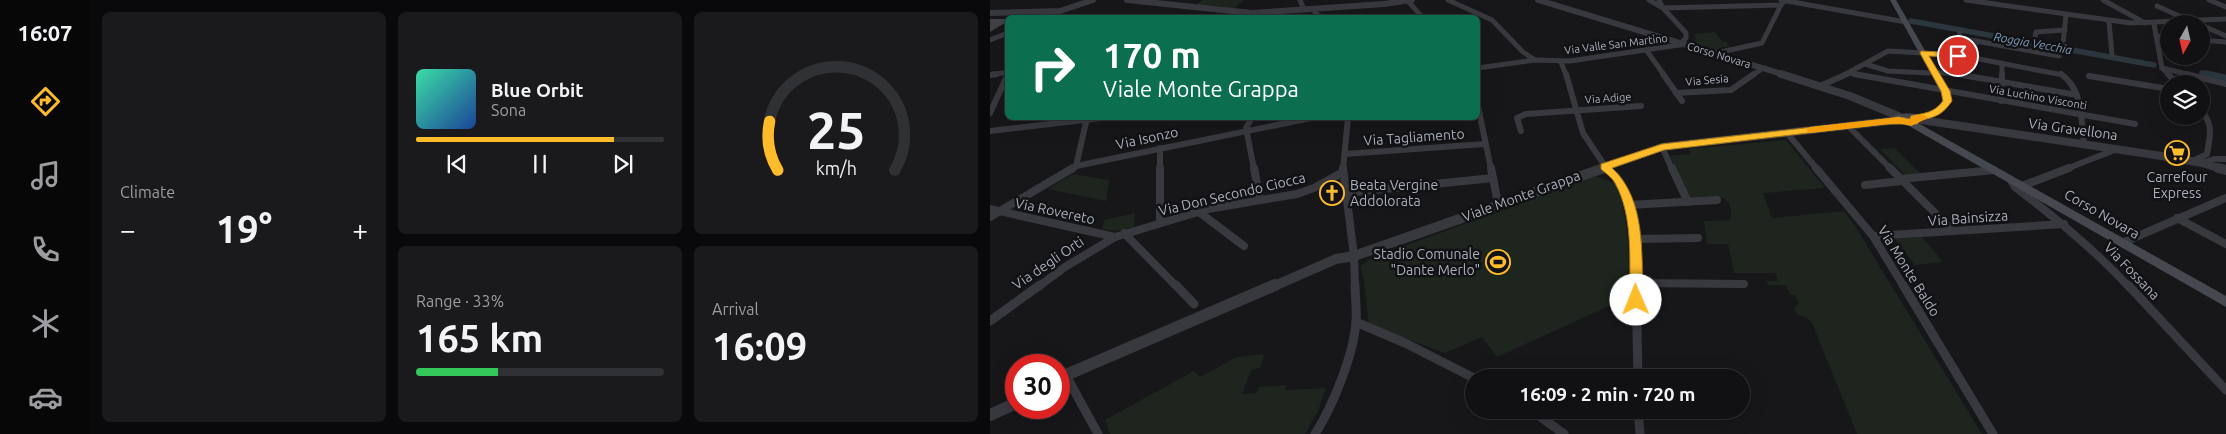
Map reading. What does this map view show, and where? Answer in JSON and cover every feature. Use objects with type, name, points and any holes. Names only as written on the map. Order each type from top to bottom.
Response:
[{"type":"main road","points":[[1888,0],[1947,101],[1946,105],[1929,116],[1912,119],[1898,118]]},
{"type":"main road","points":[[1893,0],[1902,21]]},
{"type":"main road","points":[[1912,119],[1936,106],[1942,90]]},
{"type":"main road","name":"Corso Novara","points":[[1912,119],[1994,170],[2226,302]]},
{"type":"street","points":[[1051,15],[1092,0]]},
{"type":"street","points":[[1127,0],[1229,15],[1410,1],[1421,15]]},
{"type":"street","points":[[1300,0],[1304,10]]},
{"type":"street","points":[[1448,0],[1492,20],[1523,52],[1536,60]]},
{"type":"street","name":"Corso Novara","points":[[1538,0],[1644,34],[1716,53],[1820,86],[1898,118]]},
{"type":"street","points":[[1649,0],[1663,8],[1782,2],[1902,21]]},
{"type":"street","points":[[1658,0],[1686,33],[1683,44]]},
{"type":"street","points":[[1966,0],[2032,8],[2109,22],[2160,24]]},
{"type":"street","points":[[2018,0],[2032,8]]},
{"type":"street","points":[[2103,0],[2147,24]]},
{"type":"street","points":[[2211,1],[2226,0]]},
{"type":"street","points":[[2211,1],[2226,7]]},
{"type":"street","points":[[1716,53],[1762,43],[1782,2]]},
{"type":"street","points":[[2157,6],[2177,15]]},
{"type":"street","points":[[1312,9],[1317,15]]},
{"type":"street","points":[[990,13],[1060,11]]},
{"type":"street","points":[[2063,44],[2066,15]]},
{"type":"street","points":[[2210,20],[2226,19]]},
{"type":"street","points":[[2109,22],[2112,55]]},
{"type":"street","points":[[2154,24],[2162,68],[2169,75]]},
{"type":"street","points":[[2210,29],[2226,36]]},
{"type":"street","points":[[2035,37],[2036,32],[2064,30]]},
{"type":"street","points":[[1960,32],[1959,38],[2059,56]]},
{"type":"street","points":[[990,40],[1005,34]]},
{"type":"street","points":[[1973,58],[1976,41]]},
{"type":"street","points":[[2210,41],[2226,42]]},
{"type":"street","name":"Via Valle San Martino","points":[[1480,68],[1536,60],[1561,62],[1648,51],[1683,44]]},
{"type":"street","points":[[1648,51],[1682,102]]},
{"type":"street","points":[[1820,86],[1849,73],[1888,51],[1973,58],[2062,74],[2068,77],[2077,95],[2084,144]]},
{"type":"street","points":[[1561,62],[1570,84],[1583,132],[1605,167],[1619,180],[1629,205],[1635,239],[1638,369]]},
{"type":"street","points":[[2001,100],[2000,81],[2002,63]]},
{"type":"street","points":[[1865,64],[1888,71],[1958,74],[2077,95]]},
{"type":"street","name":"Via Sesia","points":[[1676,93],[1731,90],[1763,68]]},
{"type":"street","points":[[2162,68],[2226,84]]},
{"type":"street","points":[[990,75],[1005,73]]},
{"type":"street","name":"Via Luchino Visconti","points":[[1849,73],[2135,124]]},
{"type":"street","points":[[2089,76],[2160,88]]},
{"type":"street","points":[[990,113],[1005,80]]},
{"type":"street","name":"Via Adige","points":[[1521,132],[1517,118],[1526,114],[1641,106]]},
{"type":"street","points":[[1937,112],[1952,123]]},
{"type":"street","points":[[1480,117],[1498,204]]},
{"type":"street","name":"Viale Monte Grappa","points":[[1070,378],[1340,265],[1354,256],[1662,147],[1847,126],[1898,118]]},
{"type":"street","name":"Via Gravellona","points":[[1912,119],[1952,123],[2198,162],[2226,170]]},
{"type":"street","points":[[990,131],[1078,120]]},
{"type":"street","points":[[1076,166],[1086,120]]},
{"type":"street","points":[[1251,120],[1246,131],[1260,199]]},
{"type":"street","name":"Via Isonzo","points":[[990,217],[1076,166],[1301,120]]},
{"type":"street","points":[[1315,434],[1322,423],[1345,370],[1356,322],[1354,256],[1343,172],[1348,120]]},
{"type":"street","points":[[2198,162],[2207,154],[2212,131],[2210,120]]},
{"type":"street","points":[[1847,126],[1953,231]]},
{"type":"street","name":"Via Monte Baldo","points":[[1787,133],[1873,236],[1993,434]]},
{"type":"street","name":"Via Tagliamento","points":[[1345,154],[1485,144]]},
{"type":"street","points":[[1662,147],[1688,202]]},
{"type":"street","points":[[1160,148],[1160,222]]},
{"type":"street","points":[[2022,186],[2117,149]]},
{"type":"street","points":[[2198,162],[2226,159]]},
{"type":"street","points":[[1865,185],[1994,170]]},
{"type":"street","name":"Via Don Secondo Ciocca","points":[[1124,233],[1199,212],[1260,199],[1297,194],[1314,188],[1343,172]]},
{"type":"street","points":[[1346,193],[1493,178]]},
{"type":"street","name":"Via Fossana","points":[[2010,179],[2015,187],[2064,224],[2109,265],[2226,390]]},
{"type":"street","points":[[2122,243],[2226,198]]},
{"type":"street","points":[[1629,205],[1717,200]]},
{"type":"street","name":"Via Rovereto","points":[[990,209],[1116,236]]},
{"type":"street","points":[[1199,212],[1244,246]]},
{"type":"street","points":[[2177,218],[2226,244]]},
{"type":"street","name":"Via Bainsizza","points":[[1873,236],[2064,224]]},
{"type":"street","points":[[1124,233],[1194,304]]},
{"type":"street","name":"Via degli Orti","points":[[990,321],[1065,267],[1124,233]]},
{"type":"street","points":[[1635,239],[1698,238]]},
{"type":"street","points":[[1636,283],[1744,284]]},
{"type":"street","points":[[1356,322],[1405,343],[1465,373]]},
{"type":"street","name":"Viale Monte Grappa","points":[[1070,393],[1098,434]]},
{"type":"street","points":[[990,407],[1005,401]]},
{"type":"street","points":[[990,414],[1005,408]]},
{"type":"street","points":[[1543,419],[1564,434]]},
{"type":"street","points":[[1639,419],[1640,434]]},
{"type":"shaded area","points":[[1203,0],[1244,0],[1232,10],[1194,6]]},
{"type":"shaded area","points":[[1715,32],[1730,47],[1722,47],[1716,51],[1691,42],[1696,39],[1694,34]]},
{"type":"shaded area","points":[[1786,140],[1825,188],[1763,193],[1772,218],[1844,211],[1982,434],[1857,434],[1812,323],[1807,318],[1797,314],[1794,307],[1799,304],[1795,295],[1790,295],[1786,285],[1768,285],[1766,281],[1778,281],[1775,273],[1734,273],[1728,244],[1707,244],[1704,221],[1730,220],[1730,206],[1721,197],[1691,200],[1670,156],[1691,154],[1689,149]]},
{"type":"shaded area","points":[[1894,148],[1920,173],[1905,175],[1880,149]]},
{"type":"shaded area","points":[[1073,174],[1109,180],[1106,201],[1048,189]]},
{"type":"shaded area","name":"Stadio Comunale \"Dante Merlo\"","points":[[1595,176],[1617,184],[1624,209],[1628,247],[1629,286],[1614,294],[1620,301],[1497,357],[1482,337],[1445,353],[1369,325],[1364,280],[1360,266],[1372,258]]},
{"type":"shaded area","points":[[1135,213],[1134,227],[1116,231],[1102,229],[1104,220]]},
{"type":"shaded area","points":[[1922,237],[1943,262],[1915,265],[1895,239]]},
{"type":"shaded area","points":[[1264,354],[1261,367],[1251,371],[1242,394],[1256,393],[1259,387],[1286,385],[1285,390],[1326,388],[1318,411],[1305,434],[1110,434],[1105,420],[1194,371],[1200,377],[1237,357]]},
{"type":"building","points":[[990,19],[1005,19],[1005,23],[990,32]]},
{"type":"waterway","name":"Roggia Vecchia","points":[[1911,21],[2154,65]]},
{"type":"waterway","name":"Roggia Vecchia","points":[[2202,73],[2212,75]]},
{"type":"waterway","name":"Roggia Vecchia","points":[[2206,74],[2226,78]]},
{"type":"slow traffic","points":[[1810,130],[1899,120],[1911,123],[1916,121],[1914,118],[1922,117]]},
{"type":"place","name":"Carrefour Express","points":[[2177,153]]},
{"type":"place","name":"Beata Vergine Addolorata","points":[[1332,193]]},
{"type":"place","name":"Stadio Comunale \"Dante Merlo\"","points":[[1498,262]]},
{"type":"route","points":[[1636,300],[1635,239],[1629,205],[1619,180],[1605,167],[1662,147],[1899,120],[1908,123],[1913,122],[1916,121],[1914,118],[1929,116],[1941,110],[1947,101],[1945,91],[1924,53],[1958,56]]}]
